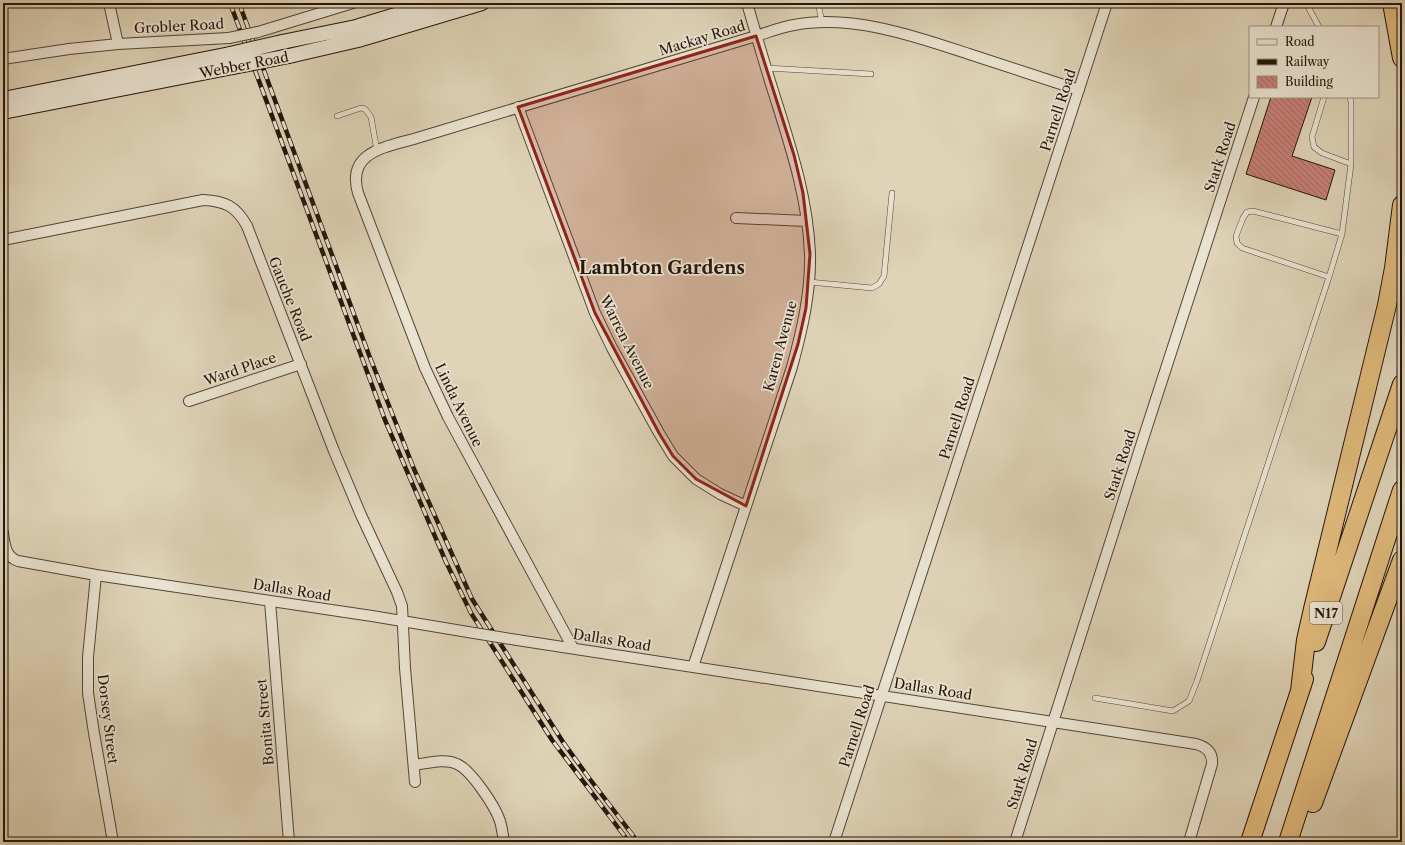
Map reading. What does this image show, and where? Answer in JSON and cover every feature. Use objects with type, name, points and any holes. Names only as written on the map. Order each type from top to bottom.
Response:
[{"type":"highway","points":[[1392,3],[1402,58]]},
{"type":"highway","points":[[1300,691],[1306,640],[1387,305],[1395,261],[1402,205]]},
{"type":"highway","name":"N17","points":[[1250,842],[1402,384]]},
{"type":"highway","name":"N17","points":[[1288,842],[1402,490]]},
{"type":"highway","points":[[1296,842],[1314,800],[1402,560]]},
{"type":"main road","name":"Webber Road","points":[[3,112],[232,61],[282,42],[356,27],[435,3]]},
{"type":"main road","name":"Webber Road","points":[[3,99],[232,61],[289,56],[358,40],[482,3]]},
{"type":"street","points":[[109,3],[118,44]]},
{"type":"street","name":"Grobler Road","points":[[3,59],[69,49],[118,44],[229,38],[258,32],[353,3]]},
{"type":"street","name":"Karen Avenue","points":[[693,667],[795,356],[803,326],[809,282],[810,254],[803,193],[794,155],[747,3]]},
{"type":"street","name":"Parnell Road","points":[[834,842],[1107,3]]},
{"type":"street","points":[[1276,26],[1284,3]]},
{"type":"street","name":"Mackay Road","points":[[361,161],[377,151],[775,29],[796,24],[822,22],[876,27],[932,42],[1079,90]]},
{"type":"street","name":"Stark Road","points":[[1015,842],[1146,428],[1254,98]]},
{"type":"street","name":"Warren Avenue","points":[[518,107],[596,313],[612,348],[659,433],[673,456],[696,479],[720,494],[746,506]]},
{"type":"street","name":"Linda Avenue","points":[[361,161],[355,173],[354,180],[358,193],[425,368],[466,452],[573,648]]},
{"type":"street","name":"Gauche Road","points":[[3,240],[203,200],[222,202],[235,210],[241,216],[247,226],[334,451],[402,606],[405,668],[415,782]]},
{"type":"street","points":[[736,218],[807,221]]},
{"type":"street","name":"Ward Place","points":[[188,401],[300,364]]},
{"type":"street","name":"Dallas Road","points":[[3,533],[6,550],[9,555],[18,561],[96,575],[1052,722],[1186,741],[1203,746],[1212,758],[1211,770],[1188,842]]},
{"type":"street","name":"Dorsey Street","points":[[96,575],[88,657],[88,693],[112,842]]},
{"type":"street","name":"Bonita Street","points":[[270,601],[289,842]]},
{"type":"street","points":[[414,765],[449,761],[463,768],[479,786],[495,810],[502,828],[504,842]]},
{"type":"lane","points":[[818,3],[822,22]]},
{"type":"lane","points":[[1306,3],[1318,26]]},
{"type":"lane","points":[[766,68],[871,74]]},
{"type":"lane","points":[[1324,98],[1312,137],[1314,147],[1322,153],[1351,164]]},
{"type":"lane","points":[[1095,698],[1173,710],[1188,701],[1197,681],[1342,234],[1351,164],[1350,98]]},
{"type":"lane","points":[[337,116],[361,108],[365,109],[370,117],[377,151]]},
{"type":"lane","points":[[809,282],[872,288],[879,284],[884,276],[892,193]]},
{"type":"lane","points":[[1329,277],[1242,248],[1237,243],[1236,236],[1243,218],[1247,212],[1253,210],[1342,234]]},
{"type":"highlighted area","points":[[756,36],[794,155],[803,193],[810,254],[806,308],[798,344],[746,506],[696,479],[673,456],[659,433],[595,313],[518,107]]},
{"type":"building","points":[[1271,98],[1312,98],[1292,156],[1335,170],[1326,200],[1246,174]]},
{"type":"railway","points":[[230,3],[385,420],[446,562],[471,613],[552,740],[629,842]]},
{"type":"railway","points":[[239,3],[369,355],[414,469],[472,599],[563,742],[638,842]]},
{"type":"railway","points":[[3,832],[5,842]]},
{"type":"district","name":"Lambton Gardens","points":[[662,268]]}]
